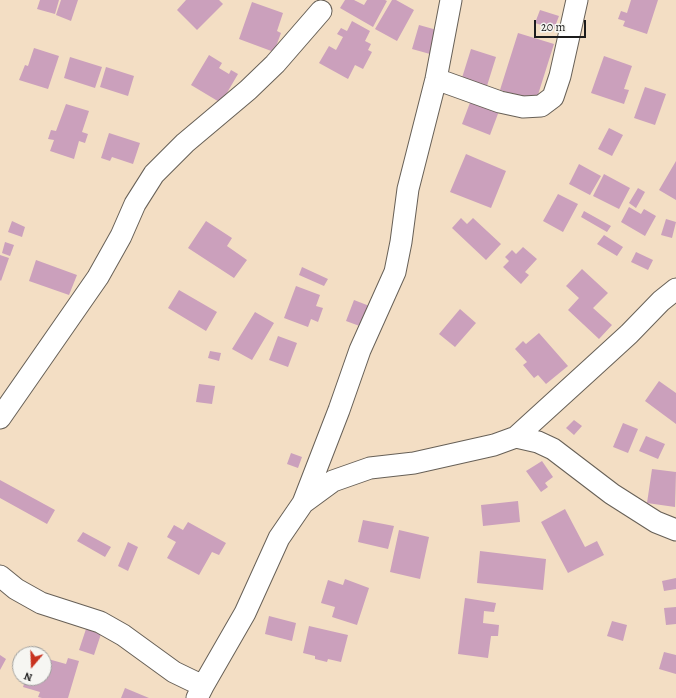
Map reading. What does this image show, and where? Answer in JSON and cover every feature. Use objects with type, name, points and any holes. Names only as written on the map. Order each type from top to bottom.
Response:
[{"type":"street","points":[[0,576],[16,589],[41,603],[100,622],[122,635],[200,692],[245,613],[279,538],[303,503],[339,410],[360,350],[395,272],[401,242],[408,189],[436,79],[451,0]]},
{"type":"street","points":[[436,79],[500,102],[524,107],[541,106],[553,97],[560,76],[578,0]]},
{"type":"street","points":[[0,418],[98,277],[121,236],[135,204],[154,174],[185,144],[248,90],[275,64],[320,11]]},
{"type":"street","points":[[303,503],[333,481],[370,468],[414,463],[494,445],[516,437],[629,334],[661,301],[676,288]]},
{"type":"street","points":[[516,437],[538,442],[553,449],[612,494],[656,522],[676,530]]},
{"type":"building","points":[[40,0],[59,0],[55,14],[37,9]]},
{"type":"building","points":[[61,0],[78,0],[71,21],[56,15]]},
{"type":"building","points":[[186,0],[219,0],[223,4],[197,30],[177,10]]},
{"type":"building","points":[[345,0],[354,0],[364,5],[367,0],[387,1],[373,27],[340,8]]},
{"type":"building","points":[[392,0],[396,0],[414,10],[397,41],[375,29]]},
{"type":"building","points":[[631,0],[658,0],[647,34],[623,26],[625,21],[618,19],[621,11],[627,13]]},
{"type":"building","points":[[252,2],[283,13],[277,31],[281,33],[274,52],[239,39]]},
{"type":"building","points":[[540,10],[559,16],[554,29],[535,23]]},
{"type":"building","points":[[352,21],[370,31],[365,41],[371,44],[368,50],[372,52],[363,69],[355,65],[348,79],[319,63],[329,46],[336,50],[343,37],[337,34],[341,28],[347,31]]},
{"type":"building","points":[[419,25],[437,30],[430,54],[412,49]]},
{"type":"building","points":[[518,33],[554,44],[536,101],[500,90]]},
{"type":"building","points":[[34,48],[59,56],[48,89],[19,80],[25,65],[28,66]]},
{"type":"building","points":[[471,49],[496,57],[486,89],[461,81]]},
{"type":"building","points":[[209,55],[222,63],[219,68],[229,74],[231,70],[238,74],[221,103],[191,85]]},
{"type":"building","points":[[604,56],[632,66],[624,89],[629,90],[624,104],[591,93]]},
{"type":"building","points":[[70,57],[102,67],[95,88],[64,78]]},
{"type":"building","points":[[106,67],[134,76],[128,96],[100,87]]},
{"type":"building","points":[[645,87],[666,94],[655,125],[634,118]]},
{"type":"building","points":[[471,100],[499,111],[490,135],[462,124]]},
{"type":"building","points":[[66,104],[89,111],[82,132],[88,134],[85,143],[79,141],[74,159],[50,151],[54,140],[48,139],[51,130],[56,131]]},
{"type":"building","points":[[609,128],[623,135],[612,156],[598,149]]},
{"type":"building","points":[[109,133],[140,143],[133,164],[112,157],[110,161],[101,158]]},
{"type":"building","points":[[466,154],[506,171],[491,208],[450,192]]},
{"type":"building","points":[[676,161],[676,200],[659,190]]},
{"type":"building","points":[[579,164],[601,176],[590,195],[569,184]]},
{"type":"building","points":[[604,174],[630,188],[619,209],[593,196]]},
{"type":"building","points":[[638,188],[645,192],[636,208],[629,203]]},
{"type":"building","points":[[558,194],[578,204],[563,232],[543,221]]},
{"type":"building","points":[[629,207],[641,214],[644,209],[656,216],[645,236],[621,222]]},
{"type":"building","points":[[584,211],[611,226],[607,232],[581,217]]},
{"type":"building","points":[[461,218],[467,224],[473,218],[501,244],[486,260],[452,228]]},
{"type":"building","points":[[666,219],[676,222],[672,238],[661,235]]},
{"type":"building","points":[[12,221],[25,227],[22,237],[8,232]]},
{"type":"building","points":[[206,221],[232,238],[227,246],[247,260],[234,278],[188,248]]},
{"type":"building","points":[[604,235],[623,247],[617,256],[597,244]]},
{"type":"building","points":[[5,242],[14,245],[10,256],[2,253]]},
{"type":"building","points":[[523,247],[537,259],[525,272],[529,275],[521,284],[503,267],[509,261],[505,257],[512,250],[516,254]]},
{"type":"building","points":[[636,252],[653,260],[648,270],[631,262]]},
{"type":"building","points":[[0,255],[9,258],[1,281],[0,280]]},
{"type":"building","points":[[36,260],[77,275],[69,295],[29,281]]},
{"type":"building","points":[[302,267],[328,279],[324,286],[299,275]]},
{"type":"building","points":[[582,269],[608,293],[593,308],[612,325],[599,339],[568,310],[579,298],[566,286]]},
{"type":"building","points":[[296,286],[320,295],[316,306],[323,308],[318,322],[311,319],[308,327],[284,318]]},
{"type":"building","points":[[179,290],[217,312],[206,331],[168,308]]},
{"type":"building","points":[[354,300],[372,307],[365,328],[346,321]]},
{"type":"building","points":[[460,309],[476,323],[455,347],[439,334]]},
{"type":"building","points":[[255,312],[274,323],[252,360],[232,349]]},
{"type":"building","points":[[539,333],[568,366],[546,384],[538,375],[534,378],[523,365],[527,362],[515,349],[523,341],[526,344]]},
{"type":"building","points":[[278,336],[297,343],[288,367],[269,360]]},
{"type":"building","points":[[210,351],[221,353],[219,361],[208,358]]},
{"type":"building","points":[[659,381],[676,393],[676,424],[645,401]]},
{"type":"building","points":[[199,384],[215,386],[212,404],[196,402]]},
{"type":"building","points":[[574,420],[582,426],[574,435],[566,428]]},
{"type":"building","points":[[623,423],[638,429],[628,453],[613,447]]},
{"type":"building","points":[[646,436],[665,444],[658,459],[639,451]]},
{"type":"building","points":[[291,453],[302,457],[298,468],[287,464]]},
{"type":"building","points":[[542,461],[553,477],[545,483],[548,487],[541,492],[526,471]]},
{"type":"building","points":[[652,469],[676,472],[675,507],[647,503]]},
{"type":"building","points":[[0,480],[55,510],[47,524],[0,498]]},
{"type":"building","points":[[518,501],[520,522],[483,526],[481,505]]},
{"type":"building","points":[[565,509],[585,547],[597,541],[604,555],[568,573],[541,522]]},
{"type":"building","points":[[363,520],[394,526],[388,549],[358,542]]},
{"type":"building","points":[[188,522],[226,543],[219,555],[212,552],[199,575],[167,558],[176,542],[167,537],[174,525],[183,530]]},
{"type":"building","points":[[399,530],[429,537],[420,579],[390,572]]},
{"type":"building","points":[[83,532],[111,547],[105,557],[77,541]]},
{"type":"building","points":[[128,542],[138,547],[128,571],[118,566]]},
{"type":"building","points":[[480,551],[546,559],[543,590],[477,583]]},
{"type":"building","points":[[676,578],[676,589],[664,591],[662,581]]},
{"type":"building","points":[[345,579],[369,588],[357,625],[332,617],[335,607],[321,603],[328,580],[343,585]]},
{"type":"building","points":[[465,598],[496,603],[494,612],[484,611],[483,623],[499,625],[498,636],[491,636],[488,658],[458,654]]},
{"type":"building","points":[[676,607],[676,624],[666,625],[664,608]]},
{"type":"building","points":[[269,616],[296,623],[292,641],[265,634]]},
{"type":"building","points":[[612,621],[627,625],[623,641],[607,636]]},
{"type":"building","points":[[309,626],[348,635],[341,662],[328,659],[327,662],[315,659],[315,656],[303,653]]},
{"type":"building","points":[[86,629],[101,634],[94,655],[79,650]]},
{"type":"building","points":[[664,652],[676,655],[676,674],[659,669]]},
{"type":"building","points":[[0,655],[6,659],[0,670]]},
{"type":"building","points":[[68,658],[79,661],[68,698],[42,698],[38,697],[40,692],[23,687],[52,686],[52,660],[66,664]]},
{"type":"building","points":[[125,688],[149,698],[121,698]]}]
